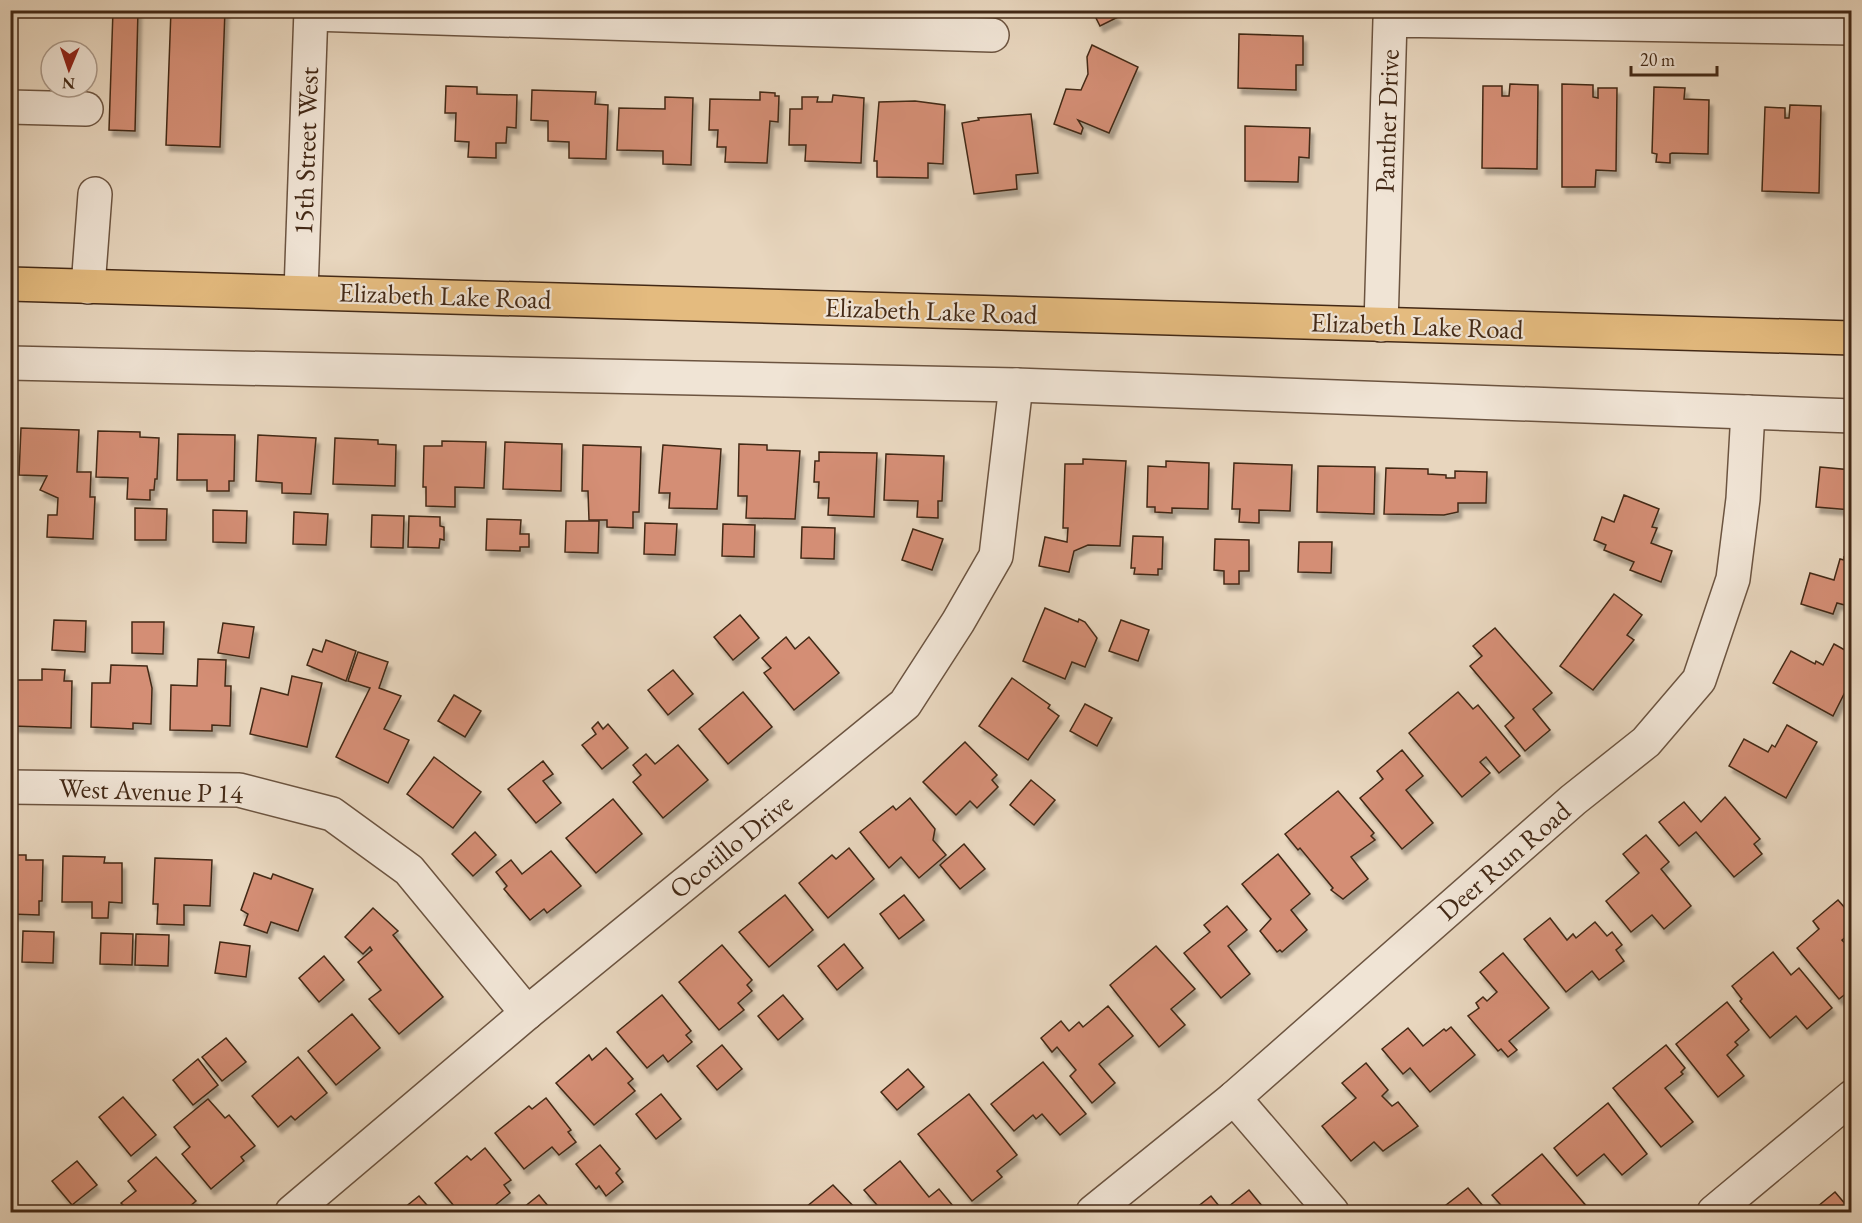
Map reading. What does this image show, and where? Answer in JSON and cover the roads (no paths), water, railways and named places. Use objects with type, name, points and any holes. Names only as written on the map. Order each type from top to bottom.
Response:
[{"type":"main road","name":"Elizabeth Lake Road","points":[[10,284],[1851,338]]},
{"type":"street","points":[[311,12],[992,35]]},
{"type":"street","name":"15th Street West","points":[[301,292],[311,12]]},
{"type":"street","name":"Panther Drive","points":[[1381,325],[1390,20],[1851,28]]},
{"type":"street","points":[[10,107],[86,109]]},
{"type":"street","points":[[88,287],[95,194]]},
{"type":"street","points":[[10,363],[1016,385],[1851,416]]},
{"type":"street","name":"Ocotillo Drive","points":[[292,1212],[527,1013],[905,704],[958,622],[996,556],[1016,385]]},
{"type":"street","name":"Deer Run Road","points":[[1093,1212],[1234,1098],[1573,800],[1646,742],[1699,680],[1733,579],[1743,499],[1748,412]]},
{"type":"street","name":"West Avenue P 14","points":[[10,787],[239,790],[332,814],[409,870],[527,1013]]},
{"type":"street","points":[[1713,1212],[1851,1097]]},
{"type":"street","points":[[1234,1098],[1332,1212]]}]
